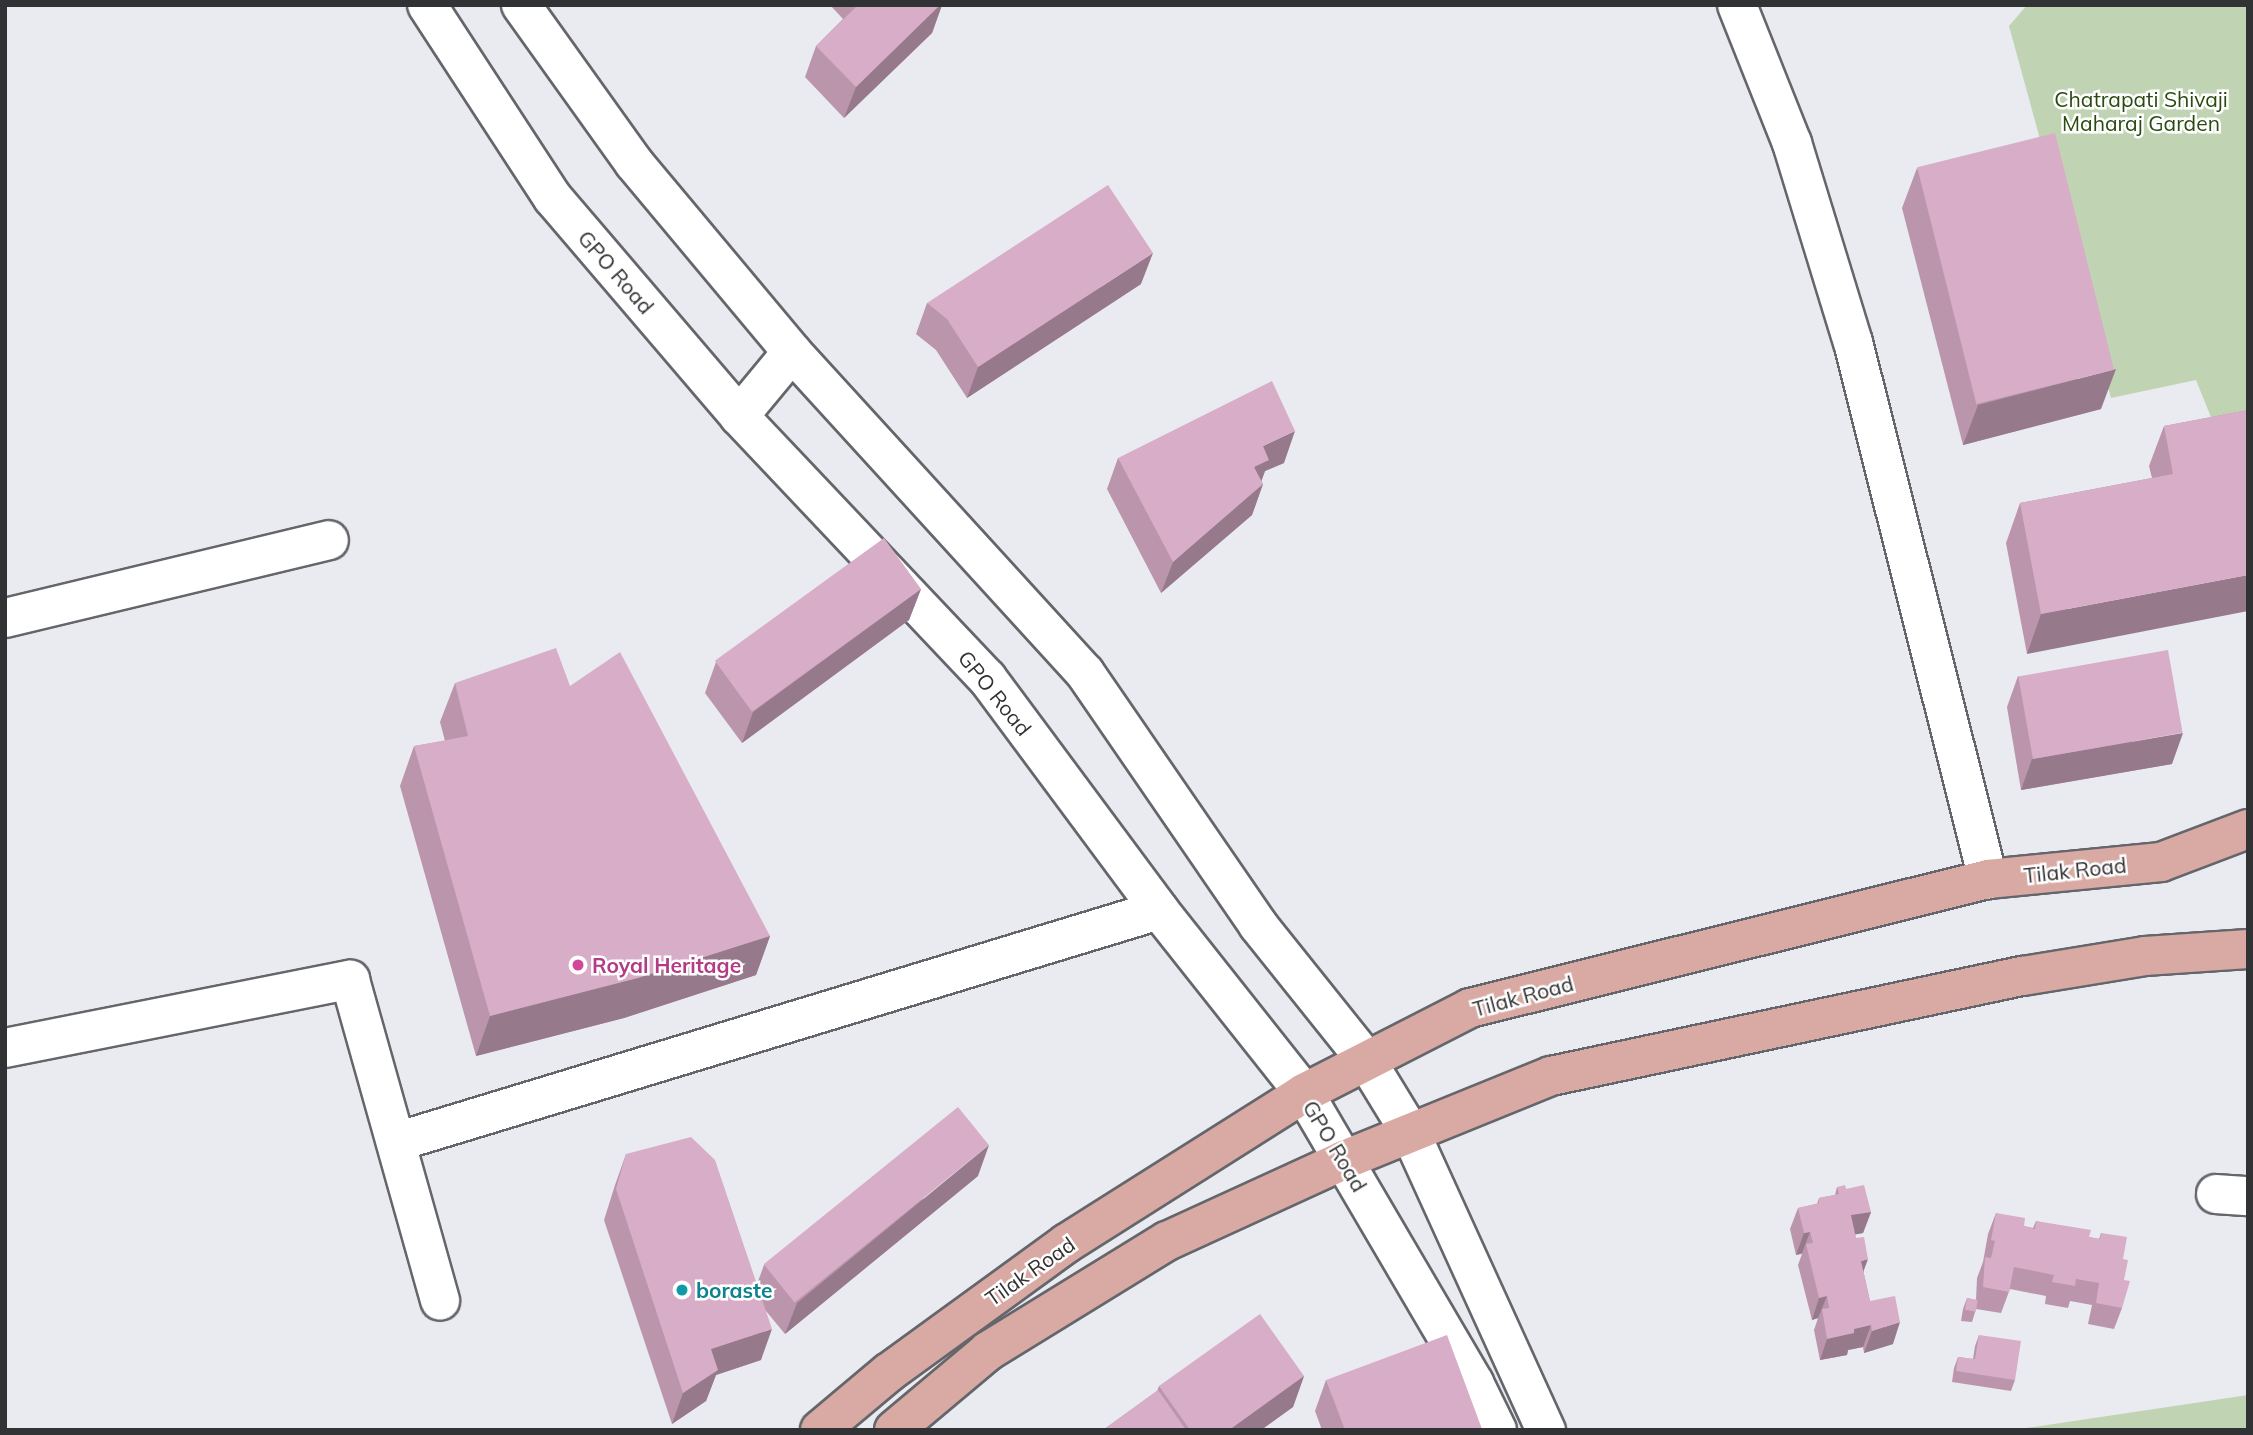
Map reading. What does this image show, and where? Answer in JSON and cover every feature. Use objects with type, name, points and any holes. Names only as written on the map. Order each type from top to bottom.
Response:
[{"type":"main road","name":"Tilak Road","points":[[820,1430],[888,1373],[1067,1243],[1304,1093],[1471,1008],[1988,879],[2161,862],[2248,829]]},
{"type":"main road","name":"Tilak Road","points":[[894,1430],[988,1351],[1167,1241],[1344,1160],[1551,1076],[2023,976],[2145,956],[2248,949]]},
{"type":"street","name":"GPO Road","points":[[427,5],[553,198],[739,416],[987,678],[1159,910],[1304,1093],[1474,1382],[1497,1430]]},
{"type":"street","points":[[521,5],[634,163],[792,352],[1085,673],[1258,925],[1366,1060],[1410,1132],[1546,1430]]},
{"type":"street","points":[[1737,5],[1792,143],[1853,342],[1988,879]]},
{"type":"street","points":[[739,416],[792,352]]},
{"type":"street","points":[[5,618],[329,540]]},
{"type":"street","points":[[396,1142],[1159,910]]},
{"type":"street","points":[[5,1048],[351,981],[440,1301]]},
{"type":"green space","name":"Chatrapati Shivaji Maharaj Garden","points":[[2027,5],[2248,5],[2248,442],[2223,447],[2196,380],[2111,398],[2009,26]]},
{"type":"green space","points":[[2248,1395],[2248,1430],[2013,1430]]},
{"type":"building","points":[[858,5],[940,5],[856,87],[816,46]]},
{"type":"building","points":[[2055,133],[2114,370],[1976,404],[1917,167]]},
{"type":"building","points":[[1108,185],[1153,253],[978,367],[947,319],[927,303]]},
{"type":"building","points":[[1272,381],[1295,431],[1263,446],[1269,460],[1254,467],[1263,484],[1173,562],[1118,458]]},
{"type":"building","points":[[2248,410],[2248,575],[2041,614],[2020,503],[2173,474],[2164,426]]},
{"type":"building","points":[[884,538],[921,589],[752,712],[715,661]]},
{"type":"building","points":[[556,648],[570,686],[620,652],[770,936],[638,978],[490,1016],[414,746],[468,736],[455,683]]},
{"type":"building","points":[[2168,650],[2183,733],[2033,759],[2018,676]]},
{"type":"building","points":[[958,1107],[989,1145],[795,1302],[764,1264]]},
{"type":"building","name":"boraste","points":[[691,1137],[715,1160],[772,1329],[711,1349],[718,1370],[683,1393],[616,1189],[626,1154]]},
{"type":"building","points":[[1845,1185],[1846,1189],[1864,1185],[1871,1212],[1851,1215],[1856,1238],[1864,1237],[1868,1259],[1861,1261],[1870,1301],[1895,1296],[1900,1322],[1872,1331],[1871,1325],[1854,1329],[1854,1333],[1827,1339],[1822,1309],[1829,1308],[1827,1296],[1819,1298],[1806,1244],[1813,1243],[1810,1232],[1804,1233],[1798,1208],[1819,1203],[1819,1198],[1839,1194],[1837,1187]]},
{"type":"building","points":[[1996,1213],[2025,1218],[2024,1226],[2035,1229],[2036,1221],[2091,1230],[2089,1237],[2100,1239],[2101,1233],[2127,1237],[2123,1259],[2128,1260],[2124,1280],[2130,1281],[2122,1308],[2096,1303],[2099,1283],[2076,1279],[2075,1286],[2052,1282],[2054,1275],[2014,1267],[2009,1292],[1983,1287],[1985,1257],[1991,1258],[1995,1241],[1991,1240]]},
{"type":"building","points":[[1967,1298],[1978,1300],[1976,1312],[1965,1310]]},
{"type":"building","points":[[1260,1314],[1304,1376],[1229,1430],[1190,1430],[1159,1386]]},
{"type":"building","points":[[1447,1335],[1482,1429],[1345,1430],[1326,1380]]},
{"type":"building","points":[[1979,1335],[2021,1341],[2015,1380],[1956,1371],[1958,1357],[1975,1359]]},
{"type":"building","points":[[1158,1390],[1186,1430],[1103,1430]]},
{"type":"place","name":"Royal Heritage","points":[[578,965]]},
{"type":"place","name":"boraste","points":[[682,1290]]}]
